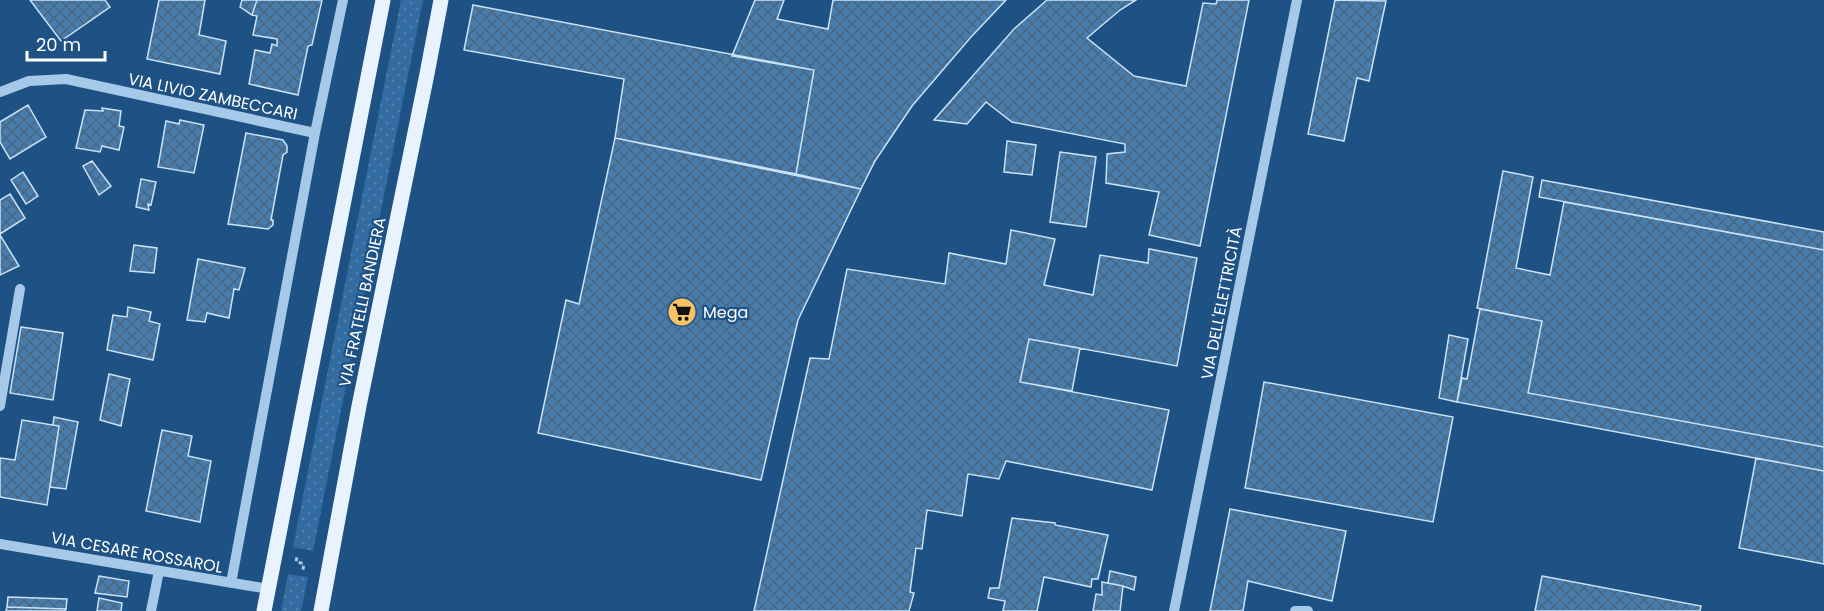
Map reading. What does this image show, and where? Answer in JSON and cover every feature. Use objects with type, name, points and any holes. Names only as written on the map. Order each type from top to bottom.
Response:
[{"type":"main road","points":[[264,611],[383,0]]},
{"type":"main road","name":"VIA FRATELLI BANDIERA","points":[[321,611],[359,406],[428,74],[441,0]]},
{"type":"street","points":[[231,583],[342,0]]},
{"type":"street","name":"VIA DELL'ELETTRICITÀ","points":[[1174,611],[1298,0]]},
{"type":"street","name":"VIA LIVIO ZAMBECCARI","points":[[0,92],[29,81],[66,80],[315,133]]},
{"type":"street","points":[[0,406],[20,289]]},
{"type":"street","name":"VIA CESARE ROSSAROL","points":[[0,544],[269,590]]},
{"type":"street","points":[[151,611],[159,571]]},
{"type":"street","points":[[1295,611],[1308,611]]},
{"type":"path","points":[[291,559],[301,561],[300,567],[312,570]]},
{"type":"shaded area","points":[[401,0],[423,0],[313,551],[293,547]]},
{"type":"shaded area","points":[[288,574],[308,577],[301,611],[281,611]]},
{"type":"building","points":[[30,0],[105,0],[110,7],[61,41]]},
{"type":"building","points":[[159,0],[205,0],[199,35],[226,41],[220,74],[147,59]]},
{"type":"building","points":[[242,0],[257,0],[252,15],[240,7]]},
{"type":"building","points":[[257,0],[322,0],[312,45],[308,46],[298,95],[249,84],[255,50],[270,53],[272,44],[277,46],[277,39],[253,35],[257,16],[252,15]]},
{"type":"building","points":[[755,0],[784,0],[777,19],[828,29],[833,0],[1006,0],[912,106],[875,161],[861,189],[796,174],[814,70],[732,56]]},
{"type":"building","points":[[1047,0],[1136,0],[1120,10],[1087,38],[1134,76],[1186,86],[1203,3],[1216,4],[1217,0],[1249,0],[1200,246],[1149,235],[1159,192],[1106,183],[1107,154],[1125,152],[1125,144],[1012,122],[986,102],[967,124],[934,120],[1014,29]]},
{"type":"building","points":[[1335,0],[1386,1],[1369,81],[1357,78],[1344,141],[1308,134]]},
{"type":"building","points":[[473,5],[814,70],[796,174],[615,138],[624,79],[464,50]]},
{"type":"building","points":[[28,105],[46,137],[10,159],[0,142],[0,122]]},
{"type":"building","points":[[102,108],[121,111],[119,126],[124,127],[119,150],[102,146],[100,152],[76,148],[85,110],[103,111]]},
{"type":"building","points":[[180,120],[204,125],[194,173],[158,167],[166,121],[179,124]]},
{"type":"building","points":[[246,133],[283,140],[287,146],[287,152],[283,155],[271,220],[273,220],[273,225],[268,229],[228,224]]},
{"type":"building","name":"Mega","points":[[615,138],[861,189],[798,320],[761,480],[538,433],[566,300],[579,304]]},
{"type":"building","points":[[1007,141],[1036,145],[1032,175],[1004,172]]},
{"type":"building","points":[[1060,152],[1096,157],[1086,227],[1050,222]]},
{"type":"building","points":[[92,161],[111,186],[99,195],[83,166]]},
{"type":"building","points":[[1503,171],[1533,177],[1516,268],[1550,275],[1564,202],[1824,250],[1824,447],[1528,393],[1542,321],[1477,308]]},
{"type":"building","points":[[23,172],[38,196],[26,204],[11,180]]},
{"type":"building","points":[[141,179],[156,182],[151,205],[148,204],[149,210],[136,207]]},
{"type":"building","points":[[1542,180],[1824,232],[1824,250],[1539,197]]},
{"type":"building","points":[[10,194],[25,218],[0,234],[0,200]]},
{"type":"building","points":[[1011,230],[1055,239],[1044,285],[1093,295],[1100,255],[1148,263],[1149,249],[1197,258],[1177,366],[1029,339],[1020,382],[1169,410],[1152,490],[1006,461],[999,479],[968,474],[962,516],[927,510],[922,549],[916,548],[910,592],[914,593],[909,611],[754,611],[810,358],[829,359],[847,269],[945,284],[949,253],[1006,264]]},
{"type":"building","points":[[0,235],[19,266],[0,275]]},
{"type":"building","points":[[134,245],[157,248],[154,273],[130,271]]},
{"type":"building","points":[[198,259],[245,268],[239,290],[234,289],[229,318],[207,313],[205,322],[187,320]]},
{"type":"building","points":[[128,307],[151,312],[149,321],[160,324],[153,360],[107,350],[113,315],[127,317]]},
{"type":"building","points":[[1480,309],[1542,321],[1528,393],[1824,447],[1824,471],[1457,402],[1462,378],[1467,379]]},
{"type":"building","points":[[21,327],[63,333],[53,400],[10,393]]},
{"type":"building","points":[[1449,335],[1468,339],[1457,402],[1439,398]]},
{"type":"building","points":[[1029,339],[1080,348],[1072,391],[1020,382]]},
{"type":"building","points":[[109,374],[130,379],[121,426],[100,420]]},
{"type":"building","points":[[1264,382],[1453,417],[1433,522],[1245,488]]},
{"type":"building","points":[[54,417],[78,422],[66,489],[50,487],[59,426],[53,425]]},
{"type":"building","points":[[22,420],[59,426],[47,505],[0,497],[0,458],[15,460]]},
{"type":"building","points":[[162,430],[192,436],[188,456],[211,461],[200,522],[146,511]]},
{"type":"building","points":[[1756,458],[1824,471],[1824,564],[1739,548]]},
{"type":"building","points":[[1230,509],[1346,531],[1332,601],[1248,581],[1243,611],[1210,611]]},
{"type":"building","points":[[1012,518],[1055,523],[1055,525],[1108,535],[1098,579],[1092,579],[1091,587],[1044,577],[1037,611],[1003,611],[1005,601],[988,598],[990,588],[999,588]]},
{"type":"building","points":[[1110,571],[1136,577],[1134,590],[1108,583]]},
{"type":"building","points":[[99,576],[129,581],[127,597],[95,593]]},
{"type":"building","points":[[1542,576],[1701,606],[1700,611],[1535,611]]},
{"type":"building","points":[[1102,582],[1123,586],[1120,611],[1093,611],[1096,594],[1102,595]]},
{"type":"building","points":[[8,597],[67,599],[66,609],[7,607]]},
{"type":"building","points":[[99,598],[122,603],[121,611],[97,611]]},
{"type":"building","points":[[7,607],[66,609],[65,611],[6,611]]},
{"type":"place","name":"Mega","points":[[682,312]]}]
